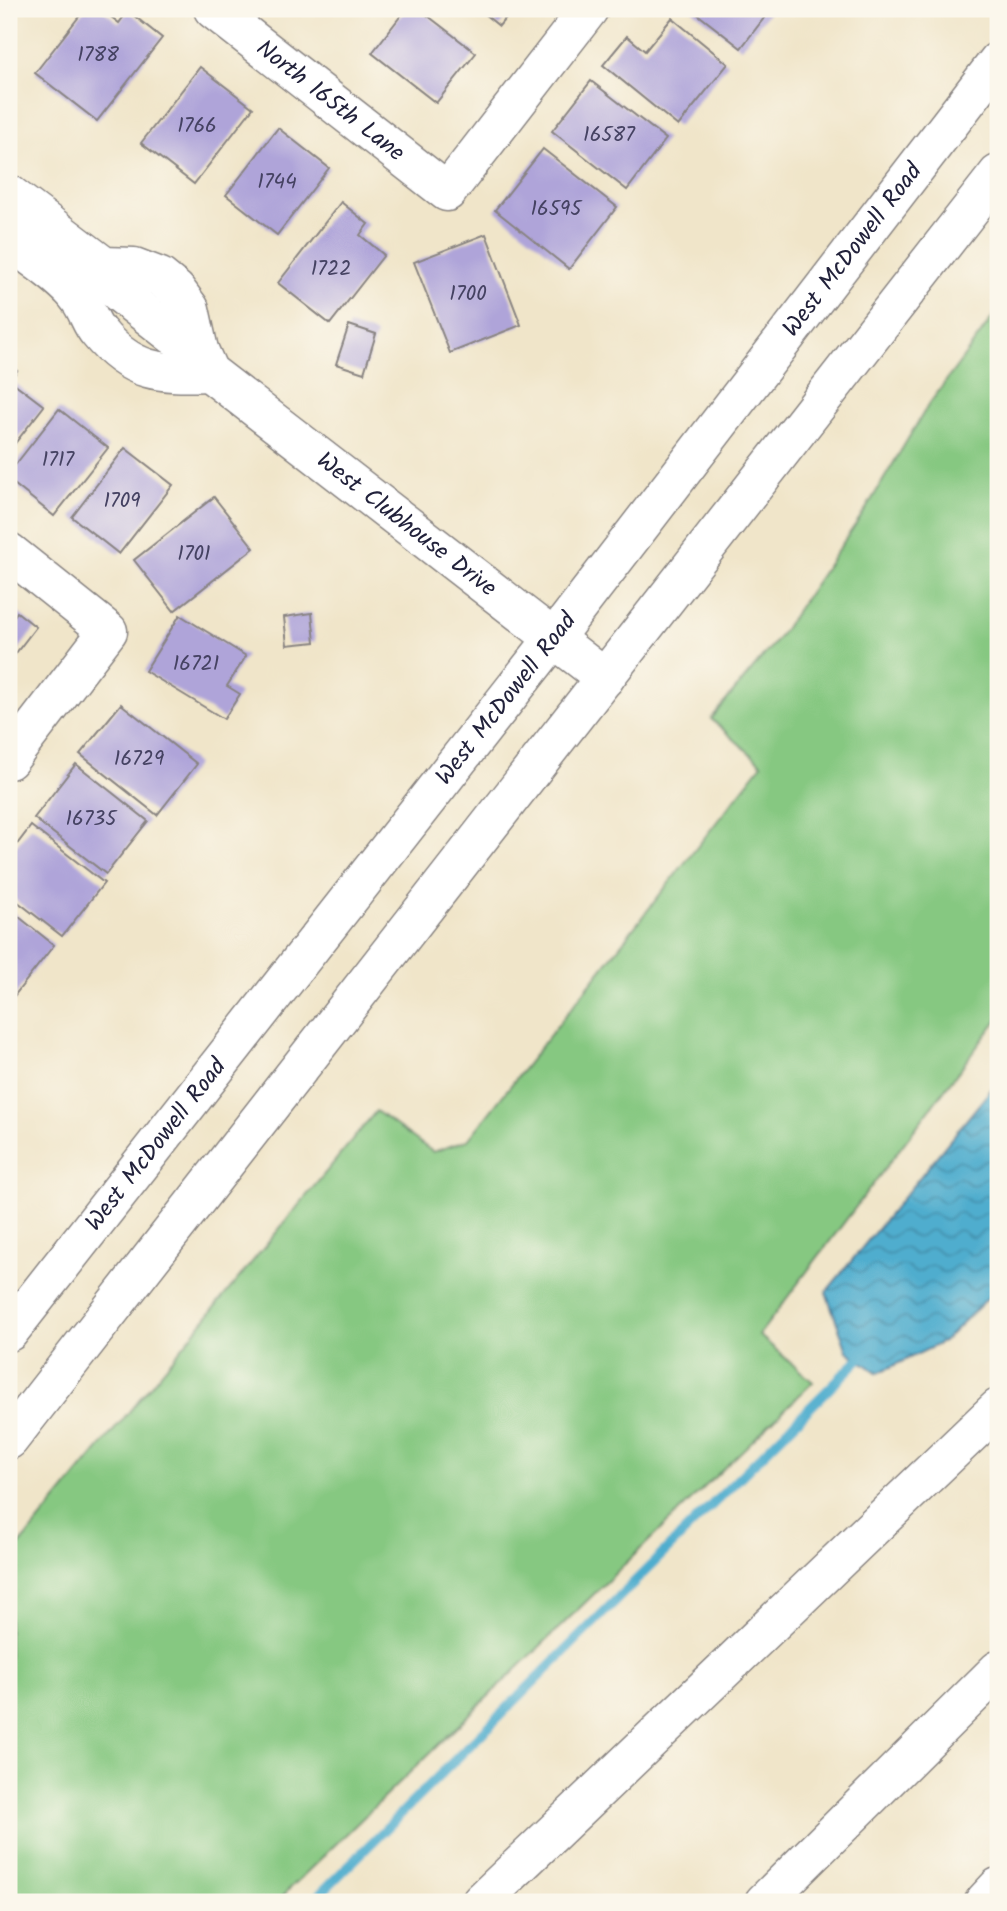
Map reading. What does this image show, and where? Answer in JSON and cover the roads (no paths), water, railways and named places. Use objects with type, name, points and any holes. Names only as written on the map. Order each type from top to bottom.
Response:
[{"type":"main road","name":"North 165th Lane","points":[[213,9],[447,191],[589,9]]},
{"type":"main road","name":"West McDowell Road","points":[[9,1332],[554,638],[998,61]]},
{"type":"main road","points":[[9,1440],[998,174]]},
{"type":"main road","name":"West Clubhouse Drive","points":[[9,194],[104,265],[118,292],[605,678]]},
{"type":"main road","points":[[9,240],[79,299],[96,331],[121,355],[145,369],[177,373],[204,361]]},
{"type":"main road","points":[[79,299],[104,265]]},
{"type":"main road","points":[[9,552],[108,631],[9,760]]},
{"type":"main road","points":[[481,1902],[998,1408]]},
{"type":"main road","points":[[764,1902],[998,1670]]},
{"type":"main road","points":[[984,1902],[998,1887]]},
{"type":"water","points":[[998,1081],[998,1288],[943,1342],[878,1373],[847,1351],[826,1292]]},
{"type":"waterway","points":[[312,1902],[868,1350]]}]
